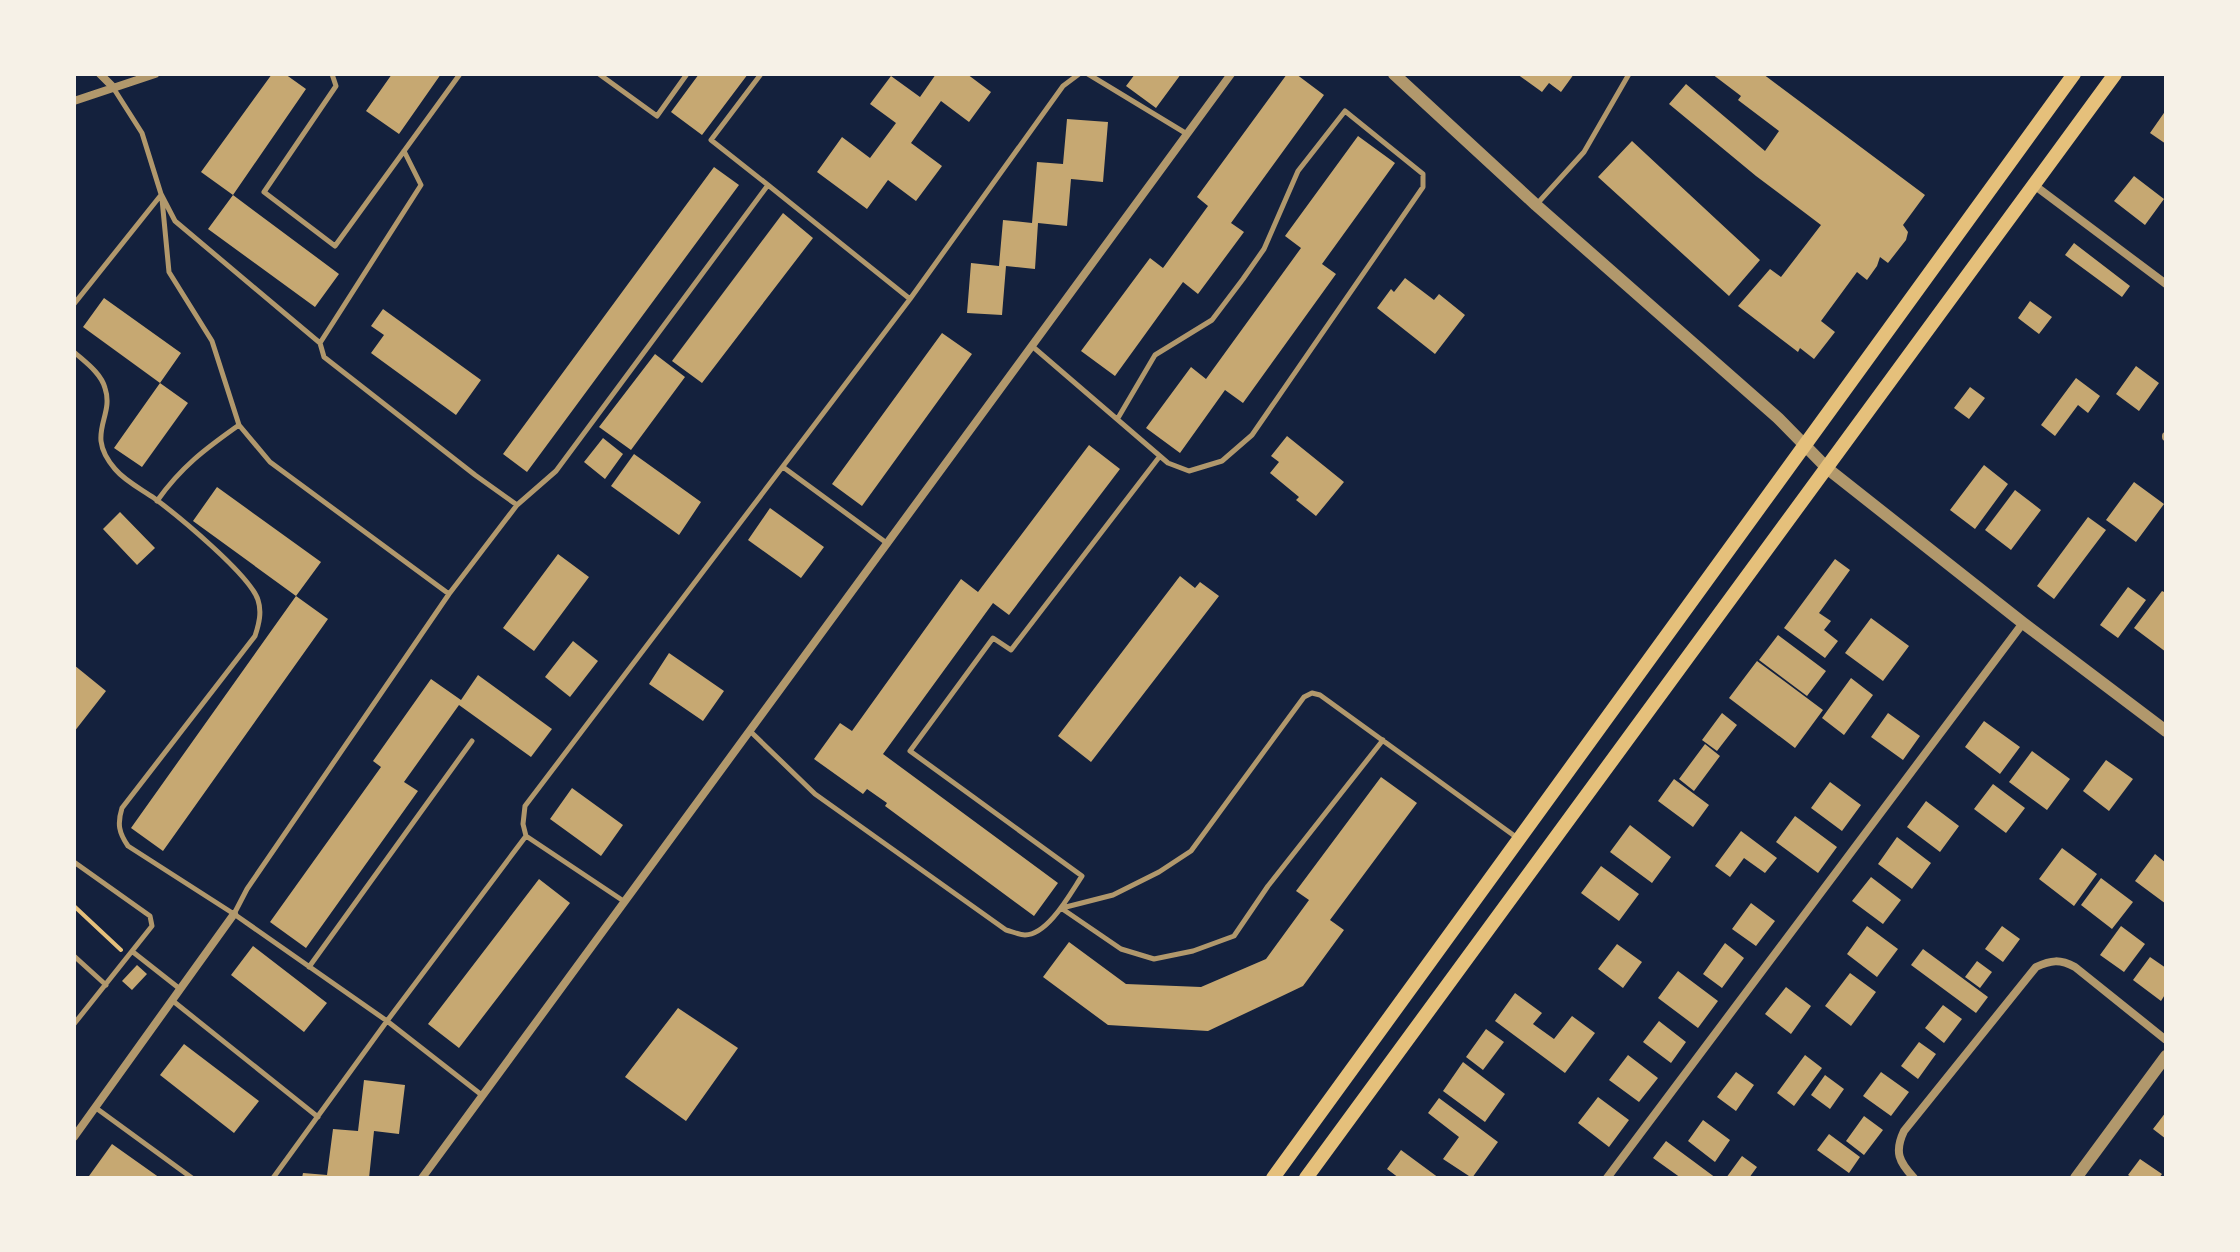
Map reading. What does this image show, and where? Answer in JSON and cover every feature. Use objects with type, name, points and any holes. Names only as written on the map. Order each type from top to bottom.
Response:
[{"type":"main road","points":[[1273,1178],[2074,74]]},
{"type":"main road","points":[[1306,1178],[2115,74]]},
{"type":"street","points":[[100,74],[114,88]]},
{"type":"street","points":[[74,101],[155,74]]},
{"type":"street","points":[[422,1178],[1231,74]]},
{"type":"street","points":[[1394,74],[1804,443],[1828,469],[2166,731]]},
{"type":"street","points":[[2034,185],[2166,284]]},
{"type":"street","points":[[1607,1178],[2023,623]]},
{"type":"street","points":[[74,1137],[234,914]]},
{"type":"street","points":[[1914,1178],[1901,1164],[1897,1147],[1904,1131],[2036,967],[2050,961],[2064,961],[2075,967],[2166,1040]]},
{"type":"street","points":[[2076,1178],[2166,1056]]},
{"type":"lane","points":[[332,74],[336,86],[264,192],[335,246],[460,74]]},
{"type":"lane","points":[[599,74],[657,116],[687,74]]},
{"type":"lane","points":[[761,74],[711,140],[910,299]]},
{"type":"lane","points":[[625,902],[526,836],[523,824],[525,806],[910,299],[1063,86],[1079,74]]},
{"type":"lane","points":[[1088,74],[1187,134]]},
{"type":"lane","points":[[1536,205],[1584,152],[1629,74]]},
{"type":"lane","points":[[114,88],[142,133],[161,194],[175,221],[320,343],[324,357],[517,505]]},
{"type":"lane","points":[[1032,346],[1168,463],[1189,471],[1222,461],[1252,435],[1423,187],[1425,178],[1421,171],[1345,111],[1298,171],[1264,249],[1243,279],[1212,320],[1155,355],[1118,418]]},
{"type":"lane","points":[[320,343],[421,185],[404,151]]},
{"type":"lane","points":[[234,914],[247,889],[449,594],[517,505],[556,471],[768,185]]},
{"type":"lane","points":[[74,304],[161,194]]},
{"type":"lane","points":[[161,194],[169,272],[212,341],[239,425],[270,462],[449,594]]},
{"type":"lane","points":[[74,352],[100,378],[106,391],[99,436],[103,450],[115,469],[157,501],[251,586],[259,601],[260,619],[255,636],[122,808],[118,821],[121,835],[128,846],[234,914],[387,1021],[483,1096]]},
{"type":"lane","points":[[157,501],[175,475],[239,425]]},
{"type":"lane","points":[[751,732],[815,794],[1006,930],[1024,935],[1039,931],[1061,908],[1082,876],[910,751],[993,638],[1011,650],[1160,456]]},
{"type":"lane","points":[[783,467],[888,544]]},
{"type":"lane","points":[[1061,908],[1113,895],[1159,872],[1191,851],[1307,694],[1320,695],[1518,838]]},
{"type":"lane","points":[[1061,908],[1121,949],[1154,959],[1193,951],[1234,936],[1268,886],[1383,740]]},
{"type":"lane","points":[[309,967],[472,741]]},
{"type":"lane","points":[[273,1178],[526,836]]},
{"type":"lane","points":[[74,862],[151,918],[152,926],[74,1024]]},
{"type":"lane","points":[[131,954],[180,989]]},
{"type":"lane","points":[[74,956],[106,985]]},
{"type":"lane","points":[[172,1000],[318,1117]]},
{"type":"lane","points":[[95,1107],[192,1178]]},
{"type":"path","points":[[74,906],[131,954]]},
{"type":"building","points":[[272,74],[285,74],[306,89],[233,195],[201,172]]},
{"type":"building","points":[[392,74],[441,74],[399,134],[366,111]]},
{"type":"building","points":[[699,74],[748,74],[702,135],[671,112]]},
{"type":"building","points":[[936,74],[967,74],[991,92],[969,122],[941,101],[911,143],[942,166],[916,201],[888,180],[867,209],[817,172],[842,137],[870,158],[896,123],[870,104],[891,76],[920,97]]},
{"type":"building","points":[[1135,74],[1181,74],[1156,108],[1126,86]]},
{"type":"building","points":[[1287,74],[1296,74],[1324,95],[1231,223],[1244,232],[1198,294],[1183,282],[1115,376],[1081,351],[1150,258],[1163,268],[1208,206],[1197,197]]},
{"type":"building","points":[[1517,74],[1574,74],[1561,92],[1549,83],[1542,92]]},
{"type":"building","points":[[1712,74],[1763,74],[1925,195],[1903,225],[1908,232],[1906,240],[1888,263],[1880,257],[1867,280],[1857,272],[1821,321],[1835,332],[1814,359],[1800,348],[1798,352],[1738,306],[1770,269],[1781,277],[1821,225],[1669,104],[1686,84],[1765,151],[1779,131],[1738,100],[1741,96]]},
{"type":"building","points":[[2166,110],[2166,144],[2150,133]]},
{"type":"building","points":[[1067,119],[1108,122],[1103,182],[1071,179],[1067,226],[1038,223],[1035,269],[1006,266],[1002,315],[967,313],[971,263],[999,266],[1003,220],[1032,223],[1037,162],[1063,164]]},
{"type":"building","points":[[1358,136],[1395,163],[1322,264],[1336,274],[1243,403],[1225,390],[1180,453],[1146,428],[1191,367],[1206,379],[1301,248],[1285,236]]},
{"type":"building","points":[[1632,141],[1760,260],[1729,296],[1598,177]]},
{"type":"building","points":[[714,167],[739,185],[527,472],[503,454]]},
{"type":"building","points":[[2134,176],[2164,199],[2145,225],[2114,201]]},
{"type":"building","points":[[233,195],[339,274],[315,307],[208,229]]},
{"type":"building","points":[[783,213],[813,238],[702,383],[672,361]]},
{"type":"building","points":[[2074,243],[2130,286],[2122,297],[2065,255]]},
{"type":"building","points":[[1405,278],[1434,300],[1439,294],[1465,315],[1435,354],[1377,308],[1391,289],[1394,292]]},
{"type":"building","points":[[104,298],[181,353],[160,383],[83,327]]},
{"type":"building","points":[[2030,301],[2052,317],[2039,334],[2018,318]]},
{"type":"building","points":[[383,309],[481,380],[456,415],[371,353],[384,335],[371,326]]},
{"type":"building","points":[[942,333],[972,354],[862,506],[832,484]]},
{"type":"building","points":[[655,354],[685,377],[631,450],[599,427]]},
{"type":"building","points":[[2136,366],[2159,383],[2139,411],[2116,394]]},
{"type":"building","points":[[2076,378],[2100,396],[2088,413],[2078,405],[2055,436],[2041,425]]},
{"type":"building","points":[[160,383],[188,403],[142,467],[114,448]]},
{"type":"building","points":[[1970,387],[1985,398],[1969,419],[1954,408]]},
{"type":"building","points":[[1287,436],[1344,482],[1316,516],[1270,473],[1279,462],[1271,456]]},
{"type":"building","points":[[603,438],[623,454],[605,479],[584,462]]},
{"type":"building","points":[[1089,445],[1120,469],[1009,615],[993,603],[883,754],[1058,883],[1034,916],[885,806],[887,803],[867,789],[863,794],[814,759],[840,723],[852,731],[961,579],[978,592]]},
{"type":"building","points":[[634,454],[701,502],[679,535],[611,486]]},
{"type":"building","points":[[1984,465],[2008,484],[1975,529],[1950,510]]},
{"type":"building","points":[[2134,482],[2164,504],[2136,542],[2106,520]]},
{"type":"building","points":[[217,487],[321,562],[296,596],[193,521]]},
{"type":"building","points":[[2015,490],[2041,510],[2011,550],[1985,530]]},
{"type":"building","points":[[770,508],[824,547],[801,578],[748,540]]},
{"type":"building","points":[[120,512],[155,548],[137,565],[103,529]]},
{"type":"building","points":[[2088,517],[2106,530],[2054,599],[2037,586]]},
{"type":"building","points":[[558,554],[589,577],[534,651],[503,628]]},
{"type":"building","points":[[1835,559],[1850,570],[1819,613],[1831,621],[1824,630],[1838,641],[1825,658],[1784,628]]},
{"type":"building","points":[[1180,576],[1195,588],[1200,582],[1219,596],[1091,762],[1058,736]]},
{"type":"building","points":[[2128,587],[2146,600],[2118,638],[2100,625]]},
{"type":"building","points":[[2162,591],[2166,593],[2166,652],[2134,628]]},
{"type":"building","points":[[296,596],[328,619],[163,851],[131,828]]},
{"type":"building","points":[[1871,618],[1909,646],[1883,681],[1845,653]]},
{"type":"building","points":[[1778,635],[1826,671],[1807,696],[1759,660]]},
{"type":"building","points":[[573,641],[598,661],[570,697],[545,677]]},
{"type":"building","points":[[669,653],[724,691],[703,721],[649,684]]},
{"type":"building","points":[[1757,661],[1823,710],[1795,748],[1729,698]]},
{"type":"building","points":[[74,665],[106,691],[74,732]]},
{"type":"building","points":[[478,675],[552,729],[531,757],[459,705],[404,782],[418,791],[306,948],[270,922],[381,767],[373,761],[431,679],[461,700]]},
{"type":"building","points":[[1851,678],[1873,695],[1844,735],[1822,718]]},
{"type":"building","points":[[1722,713],[1737,725],[1717,751],[1702,740]]},
{"type":"building","points":[[1888,713],[1920,736],[1903,760],[1871,737]]},
{"type":"building","points":[[1984,721],[2020,747],[2000,774],[1965,747]]},
{"type":"building","points":[[1705,744],[1720,756],[1694,791],[1679,779]]},
{"type":"building","points":[[2032,751],[2070,779],[2047,810],[2009,782]]},
{"type":"building","points":[[2106,760],[2133,779],[2109,811],[2083,791]]},
{"type":"building","points":[[1381,777],[1417,803],[1330,920],[1344,930],[1303,986],[1208,1031],[1108,1025],[1043,977],[1069,942],[1126,984],[1201,987],[1266,959],[1309,900],[1296,891]]},
{"type":"building","points":[[1674,779],[1709,805],[1693,827],[1658,801]]},
{"type":"building","points":[[1830,782],[1861,805],[1842,831],[1811,808]]},
{"type":"building","points":[[1993,784],[2025,808],[2006,833],[1974,809]]},
{"type":"building","points":[[572,788],[623,825],[601,856],[550,819]]},
{"type":"building","points":[[1926,801],[1959,826],[1940,852],[1907,827]]},
{"type":"building","points":[[1795,816],[1837,847],[1818,873],[1776,842]]},
{"type":"building","points":[[1630,825],[1671,857],[1652,883],[1610,852]]},
{"type":"building","points":[[1741,831],[1777,858],[1765,873],[1744,858],[1730,877],[1715,866]]},
{"type":"building","points":[[1897,837],[1931,863],[1912,889],[1878,864]]},
{"type":"building","points":[[2062,848],[2097,874],[2074,906],[2039,879]]},
{"type":"building","points":[[2155,854],[2166,863],[2166,904],[2135,881]]},
{"type":"building","points":[[1601,866],[1639,894],[1619,921],[1581,893]]},
{"type":"building","points":[[1871,877],[1901,900],[1883,924],[1852,901]]},
{"type":"building","points":[[2101,878],[2133,902],[2112,929],[2081,905]]},
{"type":"building","points":[[539,879],[570,903],[459,1048],[428,1024]]},
{"type":"building","points":[[1751,903],[1775,921],[1756,946],[1732,929]]},
{"type":"building","points":[[1867,926],[1898,949],[1877,977],[1847,954]]},
{"type":"building","points":[[2002,926],[2020,939],[2003,962],[1985,949]]},
{"type":"building","points":[[2121,926],[2145,944],[2124,972],[2100,955]]},
{"type":"building","points":[[1725,943],[1744,958],[1722,988],[1703,974]]},
{"type":"building","points":[[1617,944],[1642,962],[1623,988],[1598,969]]},
{"type":"building","points":[[253,946],[327,1003],[304,1032],[231,975]]},
{"type":"building","points":[[1923,949],[1988,997],[1976,1013],[1911,965]]},
{"type":"building","points":[[2150,957],[2166,968],[2166,993],[2161,1001],[2133,980]]},
{"type":"building","points":[[1977,961],[1992,972],[1980,988],[1965,977]]},
{"type":"building","points":[[137,965],[147,974],[132,990],[122,981]]},
{"type":"building","points":[[1678,971],[1718,1001],[1698,1028],[1658,998]]},
{"type":"building","points":[[1850,973],[1876,992],[1851,1026],[1825,1006]]},
{"type":"building","points":[[1786,987],[1811,1006],[1791,1034],[1765,1014]]},
{"type":"building","points":[[1515,993],[1542,1013],[1533,1024],[1554,1039],[1572,1016],[1595,1033],[1565,1073],[1495,1021]]},
{"type":"building","points":[[1943,1005],[1962,1019],[1944,1043],[1925,1028]]},
{"type":"building","points":[[678,1008],[738,1048],[686,1121],[625,1077]]},
{"type":"building","points":[[1659,1021],[1686,1042],[1671,1063],[1643,1042]]},
{"type":"building","points":[[1486,1029],[1504,1042],[1483,1070],[1466,1057]]},
{"type":"building","points":[[1919,1042],[1936,1054],[1918,1079],[1901,1066]]},
{"type":"building","points":[[184,1044],[259,1101],[234,1133],[160,1075]]},
{"type":"building","points":[[1628,1055],[1658,1078],[1639,1102],[1609,1080]]},
{"type":"building","points":[[1805,1055],[1822,1068],[1794,1106],[1777,1093]]},
{"type":"building","points":[[1463,1062],[1505,1094],[1485,1122],[1443,1091]]},
{"type":"building","points":[[1736,1072],[1754,1085],[1736,1111],[1717,1097]]},
{"type":"building","points":[[1881,1072],[1909,1092],[1891,1116],[1863,1096]]},
{"type":"building","points":[[1825,1075],[1844,1089],[1830,1109],[1811,1095]]},
{"type":"building","points":[[364,1080],[405,1085],[399,1134],[374,1131],[369,1178],[302,1178],[303,1173],[327,1175],[333,1129],[358,1131]]},
{"type":"building","points":[[1598,1097],[1629,1120],[1609,1147],[1578,1123]]},
{"type":"building","points":[[1439,1098],[1498,1142],[1472,1178],[1443,1159],[1459,1137],[1428,1113]]},
{"type":"building","points":[[2166,1112],[2166,1139],[2153,1129]]},
{"type":"building","points":[[1864,1116],[1883,1130],[1864,1155],[1846,1141]]},
{"type":"building","points":[[1703,1120],[1730,1140],[1715,1162],[1688,1141]]},
{"type":"building","points":[[1829,1134],[1860,1157],[1849,1173],[1817,1150]]},
{"type":"building","points":[[1666,1141],[1716,1178],[1681,1178],[1653,1158]]},
{"type":"building","points":[[112,1144],[160,1178],[91,1178],[89,1176]]},
{"type":"building","points":[[1401,1150],[1439,1178],[1399,1178],[1387,1169]]},
{"type":"building","points":[[1742,1156],[1757,1167],[1749,1178],[1726,1178]]},
{"type":"building","points":[[2140,1159],[2162,1174],[2159,1178],[2133,1178],[2128,1175]]}]
